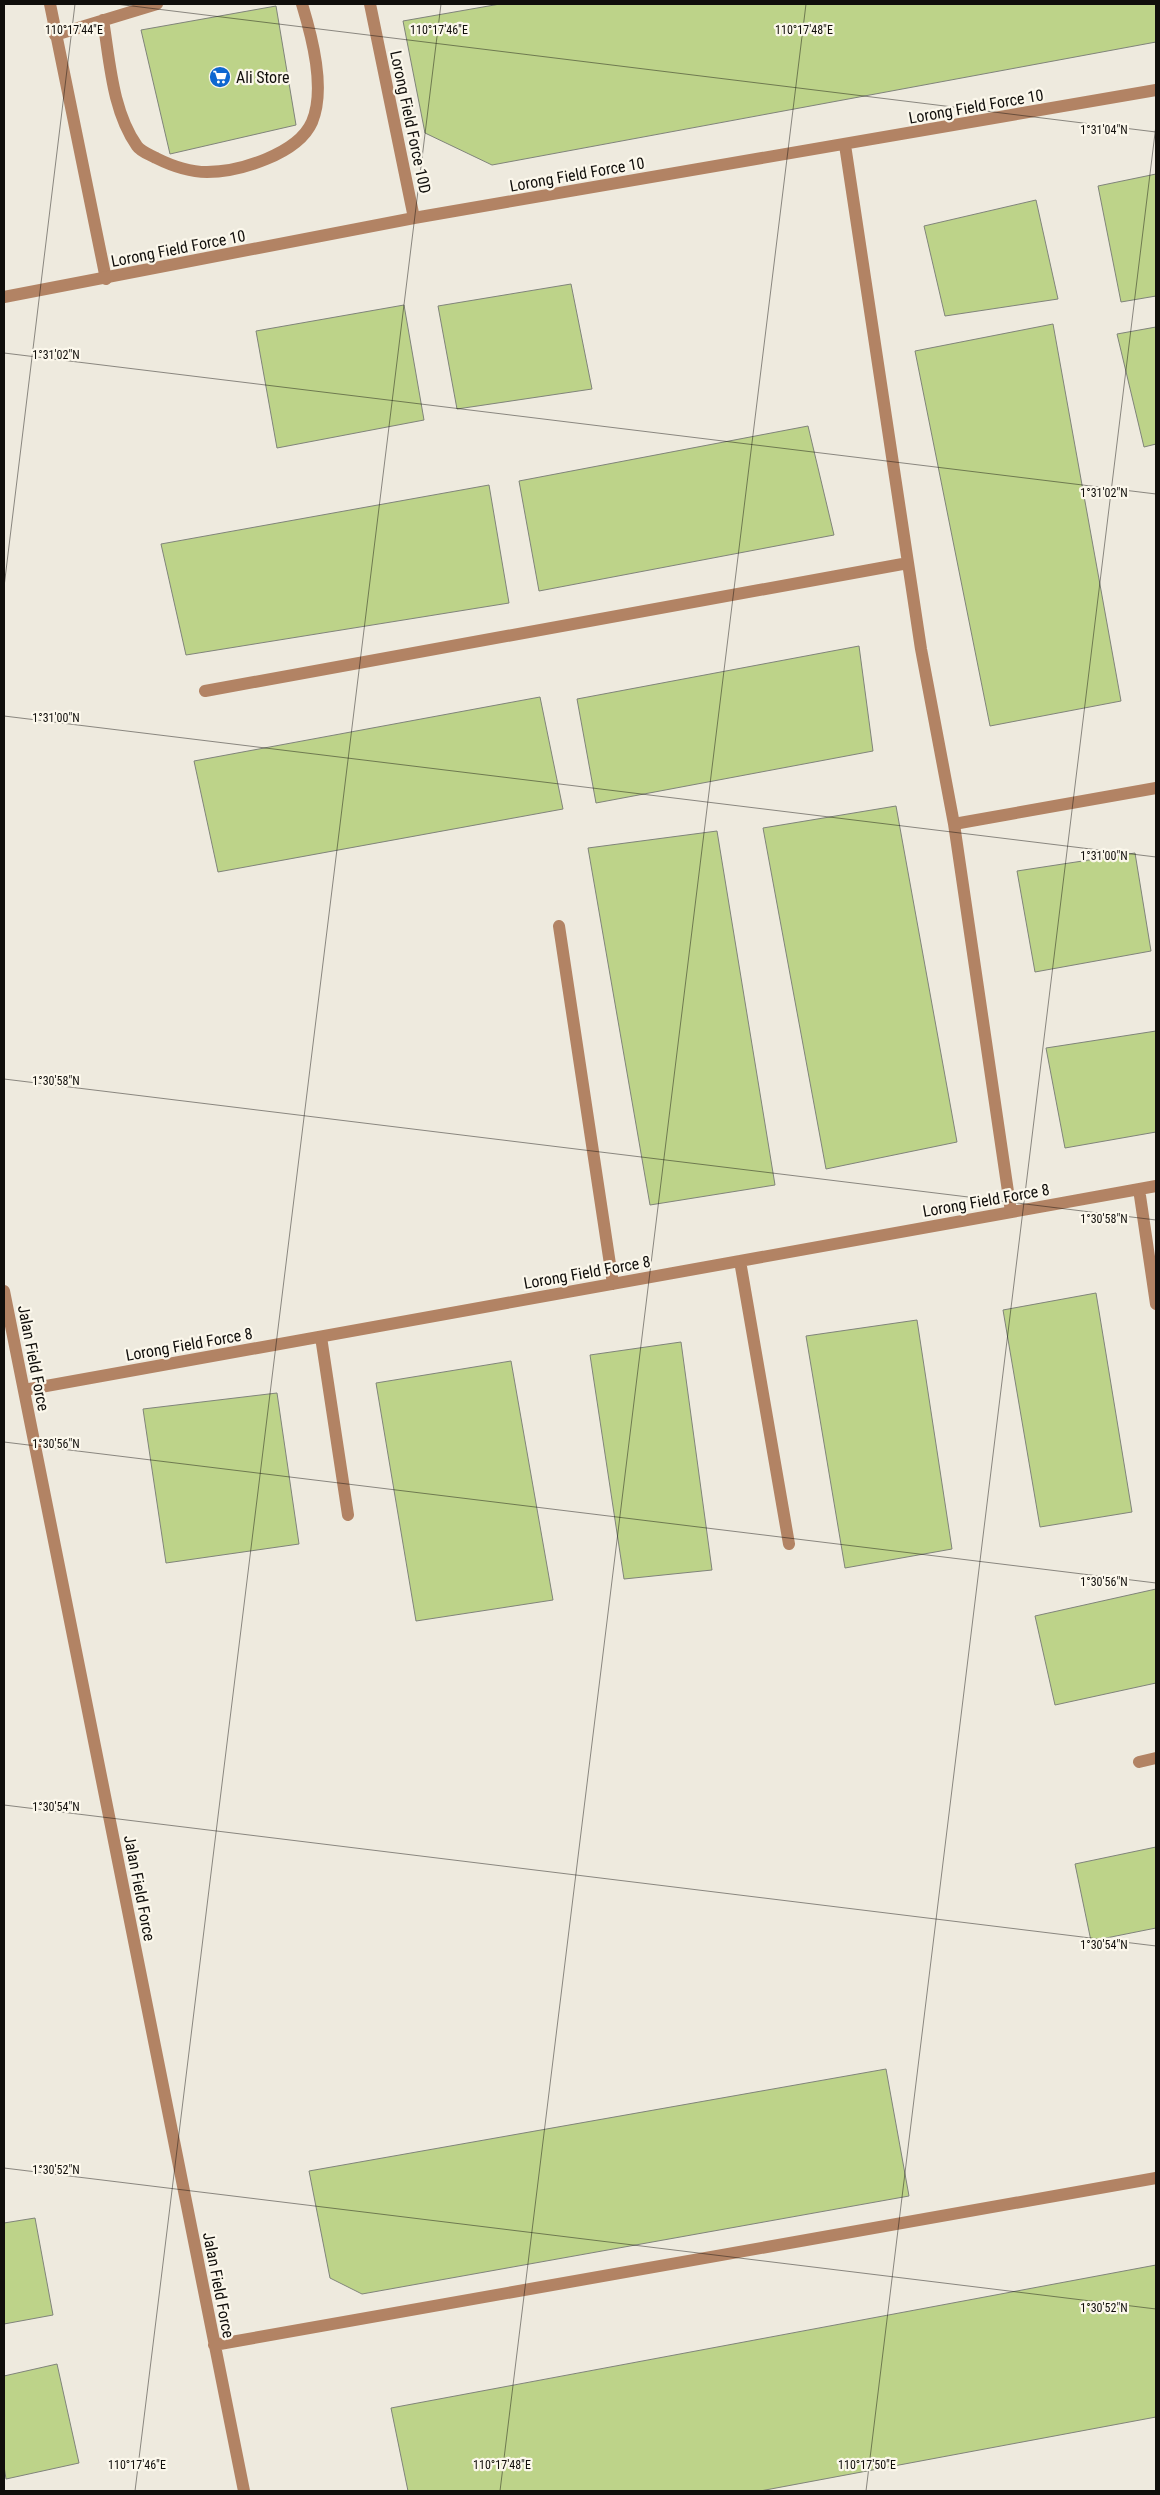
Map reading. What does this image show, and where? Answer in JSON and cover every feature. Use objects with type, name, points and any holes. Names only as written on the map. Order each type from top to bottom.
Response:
[{"type":"street","points":[[50,4],[106,279]]},
{"type":"street","points":[[55,35],[157,4]]},
{"type":"street","points":[[103,20],[118,109],[138,148],[173,167],[207,172],[253,164],[292,147],[312,123],[318,95],[312,38],[302,4]]},
{"type":"street","name":"Lorong Field Force 10D","points":[[370,4],[414,218]]},
{"type":"street","name":"Lorong Field Force 10","points":[[4,297],[106,279],[414,218],[845,146],[1156,90]]},
{"type":"street","points":[[845,146],[921,649],[954,824],[1011,1212]]},
{"type":"street","points":[[205,691],[908,564]]},
{"type":"street","points":[[954,824],[1156,788]]},
{"type":"street","points":[[559,926],[613,1284]]},
{"type":"street","name":"Lorong Field Force 8","points":[[24,1390],[1156,1186]]},
{"type":"street","points":[[1139,1189],[1156,1304]]},
{"type":"street","points":[[740,1261],[789,1544]]},
{"type":"street","name":"Jalan Field Force","points":[[4,1291],[244,2491]]},
{"type":"street","points":[[321,1337],[348,1515]]},
{"type":"street","points":[[1138,1762],[1156,1758]]},
{"type":"street","points":[[214,2345],[1156,2178]]},
{"type":"building","points":[[500,4],[1156,4],[1156,42],[492,165],[425,133],[403,21]]},
{"type":"building","name":"Ali Store","points":[[276,6],[296,125],[170,154],[141,30]]},
{"type":"building","points":[[1156,174],[1156,296],[1121,302],[1098,186]]},
{"type":"building","points":[[1036,200],[1058,299],[945,316],[924,226]]},
{"type":"building","points":[[571,284],[592,389],[457,409],[438,306]]},
{"type":"building","points":[[404,305],[424,420],[277,448],[256,331]]},
{"type":"building","points":[[1053,324],[1121,701],[990,726],[915,351]]},
{"type":"building","points":[[1156,327],[1156,444],[1144,447],[1117,334]]},
{"type":"building","points":[[808,426],[834,535],[539,591],[519,481]]},
{"type":"building","points":[[489,485],[509,603],[186,655],[161,544]]},
{"type":"building","points":[[859,646],[873,751],[596,803],[577,699]]},
{"type":"building","points":[[540,697],[563,809],[218,872],[194,761]]},
{"type":"building","points":[[896,806],[957,1142],[826,1169],[763,828]]},
{"type":"building","points":[[717,831],[775,1185],[650,1205],[588,848]]},
{"type":"building","points":[[1135,853],[1151,951],[1035,972],[1017,871]]},
{"type":"building","points":[[1156,1031],[1156,1132],[1065,1148],[1046,1048]]},
{"type":"building","points":[[1096,1293],[1132,1512],[1040,1527],[1003,1310]]},
{"type":"building","points":[[917,1320],[952,1549],[845,1568],[806,1336]]},
{"type":"building","points":[[681,1342],[712,1570],[624,1579],[590,1355]]},
{"type":"building","points":[[511,1361],[553,1600],[416,1621],[376,1383]]},
{"type":"building","points":[[277,1393],[299,1544],[166,1563],[143,1409]]},
{"type":"building","points":[[1156,1589],[1156,1683],[1055,1705],[1035,1616]]},
{"type":"building","points":[[1156,1847],[1156,1928],[1091,1941],[1075,1864]]},
{"type":"building","points":[[886,2069],[909,2196],[362,2294],[330,2278],[309,2171]]},
{"type":"building","points":[[35,2218],[53,2315],[4,2324],[4,2223]]},
{"type":"building","points":[[1156,2265],[1156,2417],[760,2491],[408,2491],[391,2408]]},
{"type":"building","points":[[57,2364],[79,2463],[6,2479],[4,2466],[4,2376]]},
{"type":"place","name":"Ali Store","points":[[220,77]]}]
